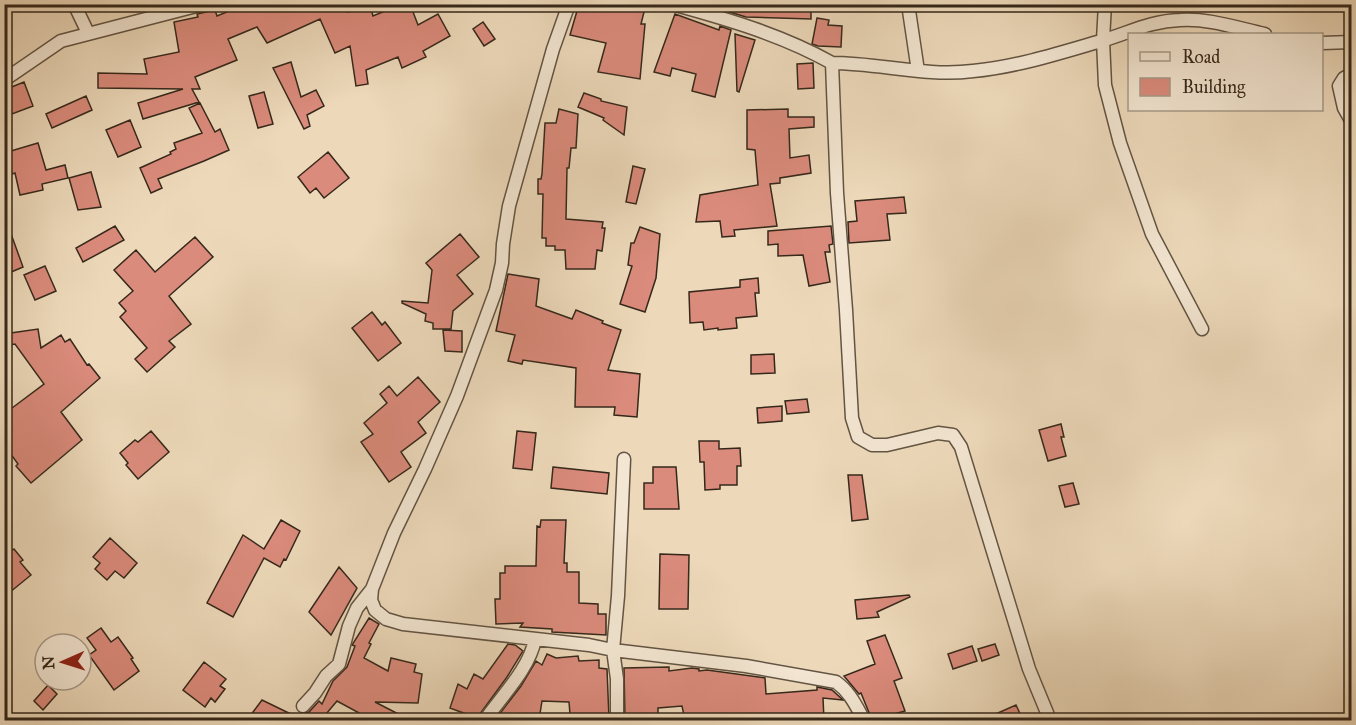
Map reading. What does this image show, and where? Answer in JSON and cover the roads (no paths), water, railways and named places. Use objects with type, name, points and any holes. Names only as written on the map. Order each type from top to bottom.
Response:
[{"type":"street","points":[[77,4],[77,10],[88,33]]},
{"type":"street","points":[[4,80],[61,41],[204,4]]},
{"type":"street","points":[[569,4],[553,49],[509,206],[496,290],[457,396],[394,533],[372,589],[371,600],[375,610],[386,619],[403,624],[746,666],[836,682],[849,694],[864,720]]},
{"type":"street","points":[[672,4],[735,21],[809,50],[832,63],[918,71],[972,72],[1028,61],[1103,40],[1153,22],[1181,19],[1202,20],[1260,33]]},
{"type":"street","points":[[908,4],[918,71]]},
{"type":"street","points":[[1105,4],[1103,40],[1105,85],[1120,143],[1152,234],[1202,329]]},
{"type":"street","points":[[1323,43],[1352,42]]},
{"type":"street","points":[[832,63],[837,193],[852,418],[858,438],[872,445],[886,445],[938,433],[953,435],[961,447],[1029,669],[1050,720]]},
{"type":"street","points":[[1352,74],[1344,78],[1339,86],[1344,108],[1352,122]]},
{"type":"street","points":[[616,720],[617,679],[612,650],[618,596],[624,459]]},
{"type":"street","points":[[303,706],[326,676],[339,664],[349,627],[357,608],[372,589]]},
{"type":"street","points":[[485,720],[524,667],[532,653],[535,639]]}]
